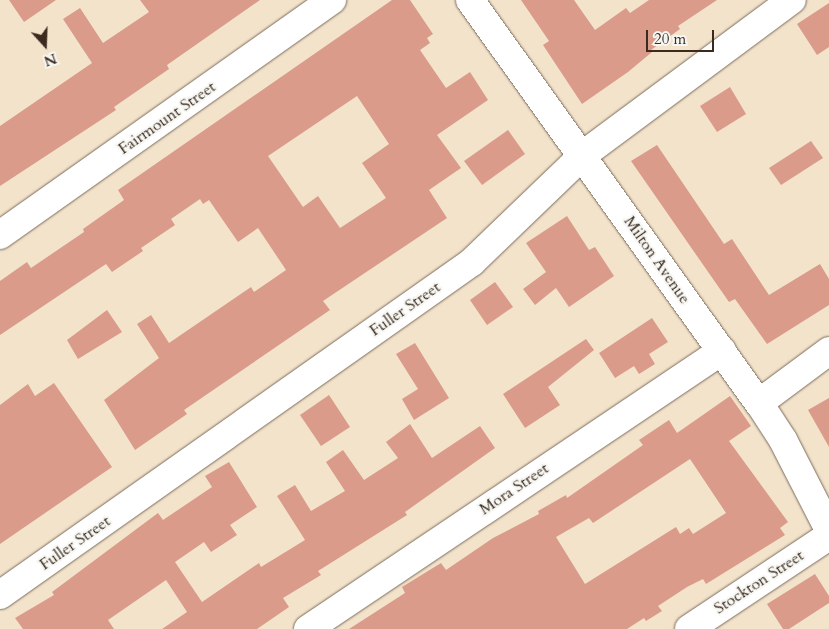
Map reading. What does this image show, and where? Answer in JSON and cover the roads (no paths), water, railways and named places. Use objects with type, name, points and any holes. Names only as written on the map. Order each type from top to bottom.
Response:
[{"type":"street","name":"Fairmount Street","points":[[0,235],[332,0]]},
{"type":"street","name":"Milton Avenue","points":[[470,0],[583,154],[759,403],[783,440],[829,530]]},
{"type":"street","name":"Fuller Street","points":[[0,595],[472,262],[583,154],[792,0]]},
{"type":"street","points":[[759,403],[829,350]]},
{"type":"street","name":"Mora Street","points":[[308,629],[722,351]]},
{"type":"street","name":"Stockton Street","points":[[690,629],[829,536]]}]
